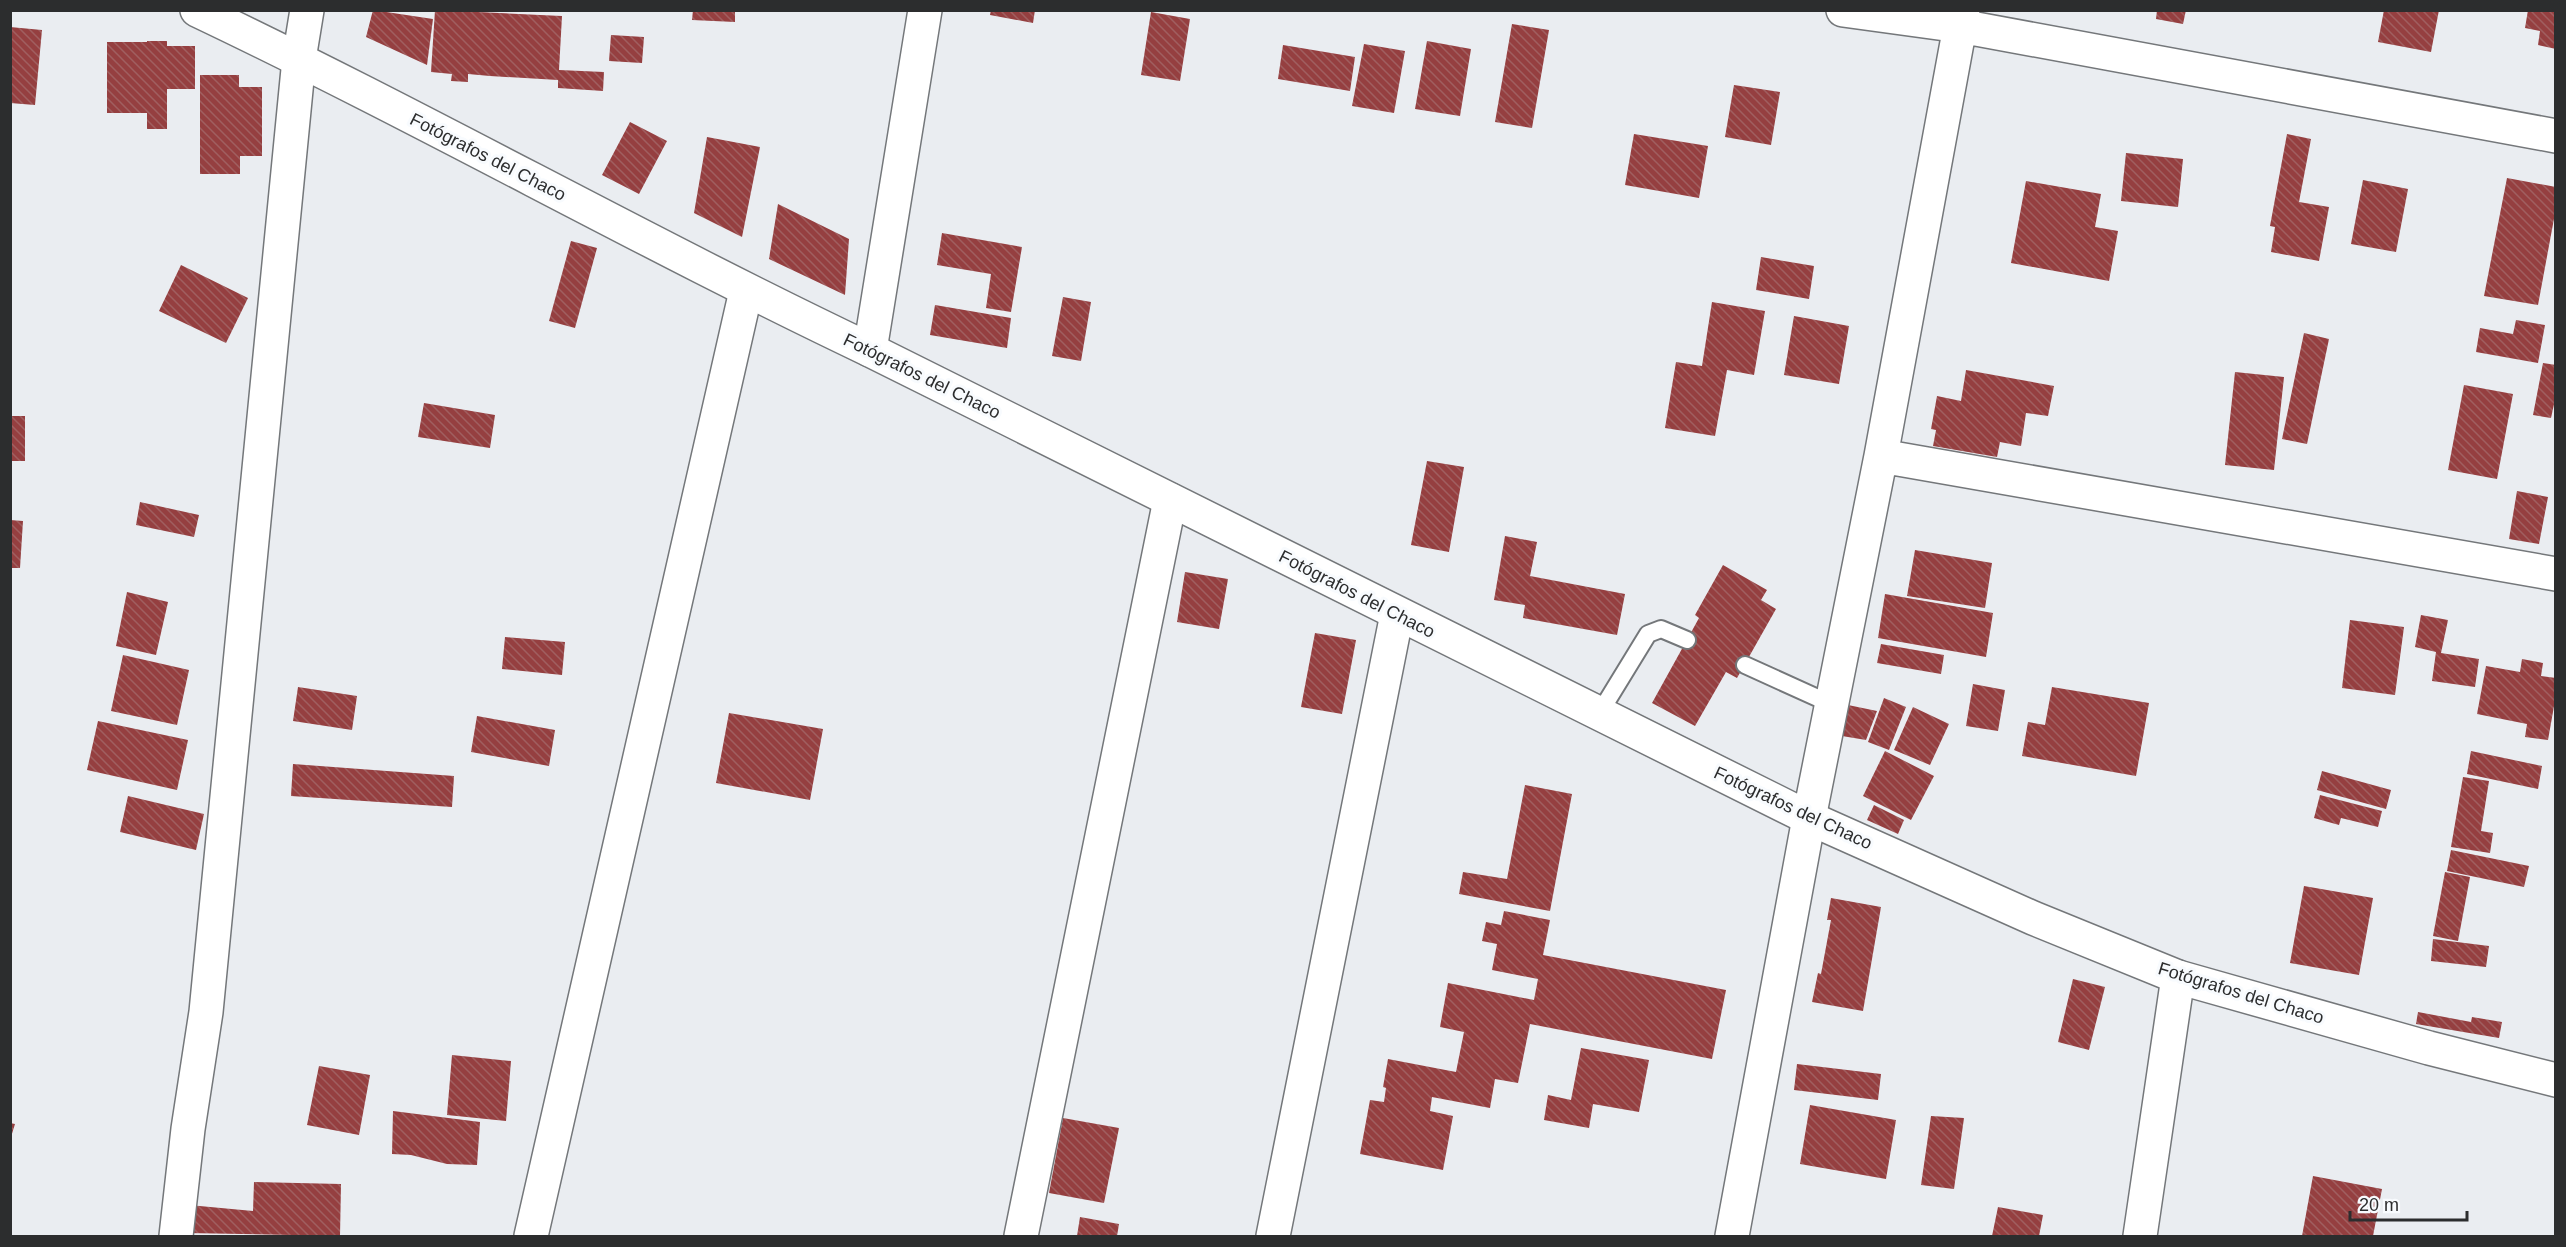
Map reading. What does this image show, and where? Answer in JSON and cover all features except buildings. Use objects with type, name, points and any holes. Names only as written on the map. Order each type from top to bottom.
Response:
[{"type":"street","name":"Fotógrafos del Chaco","points":[[197,10],[299,59],[746,291],[870,350],[1397,615],[1809,818],[2033,918],[2178,977],[2429,1048],[2556,1080]]},
{"type":"street","points":[[176,1236],[188,1129],[206,1012],[299,59],[307,10]]},
{"type":"street","points":[[870,350],[925,10]]},
{"type":"street","points":[[1843,10],[1961,18],[2556,136]]},
{"type":"street","points":[[1732,1236],[1809,818],[1881,456],[1961,18]]},
{"type":"street","points":[[531,1236],[746,291]]},
{"type":"street","points":[[1881,456],[2556,574]]},
{"type":"street","points":[[1021,1236],[1170,500]]},
{"type":"street","points":[[1273,1236],[1397,615]]},
{"type":"street","points":[[2140,1236],[2178,977]]},
{"type":"lane","points":[[1599,714],[1648,634],[1660,629],[1687,640]]},
{"type":"lane","points":[[1745,665],[1831,704]]}]
